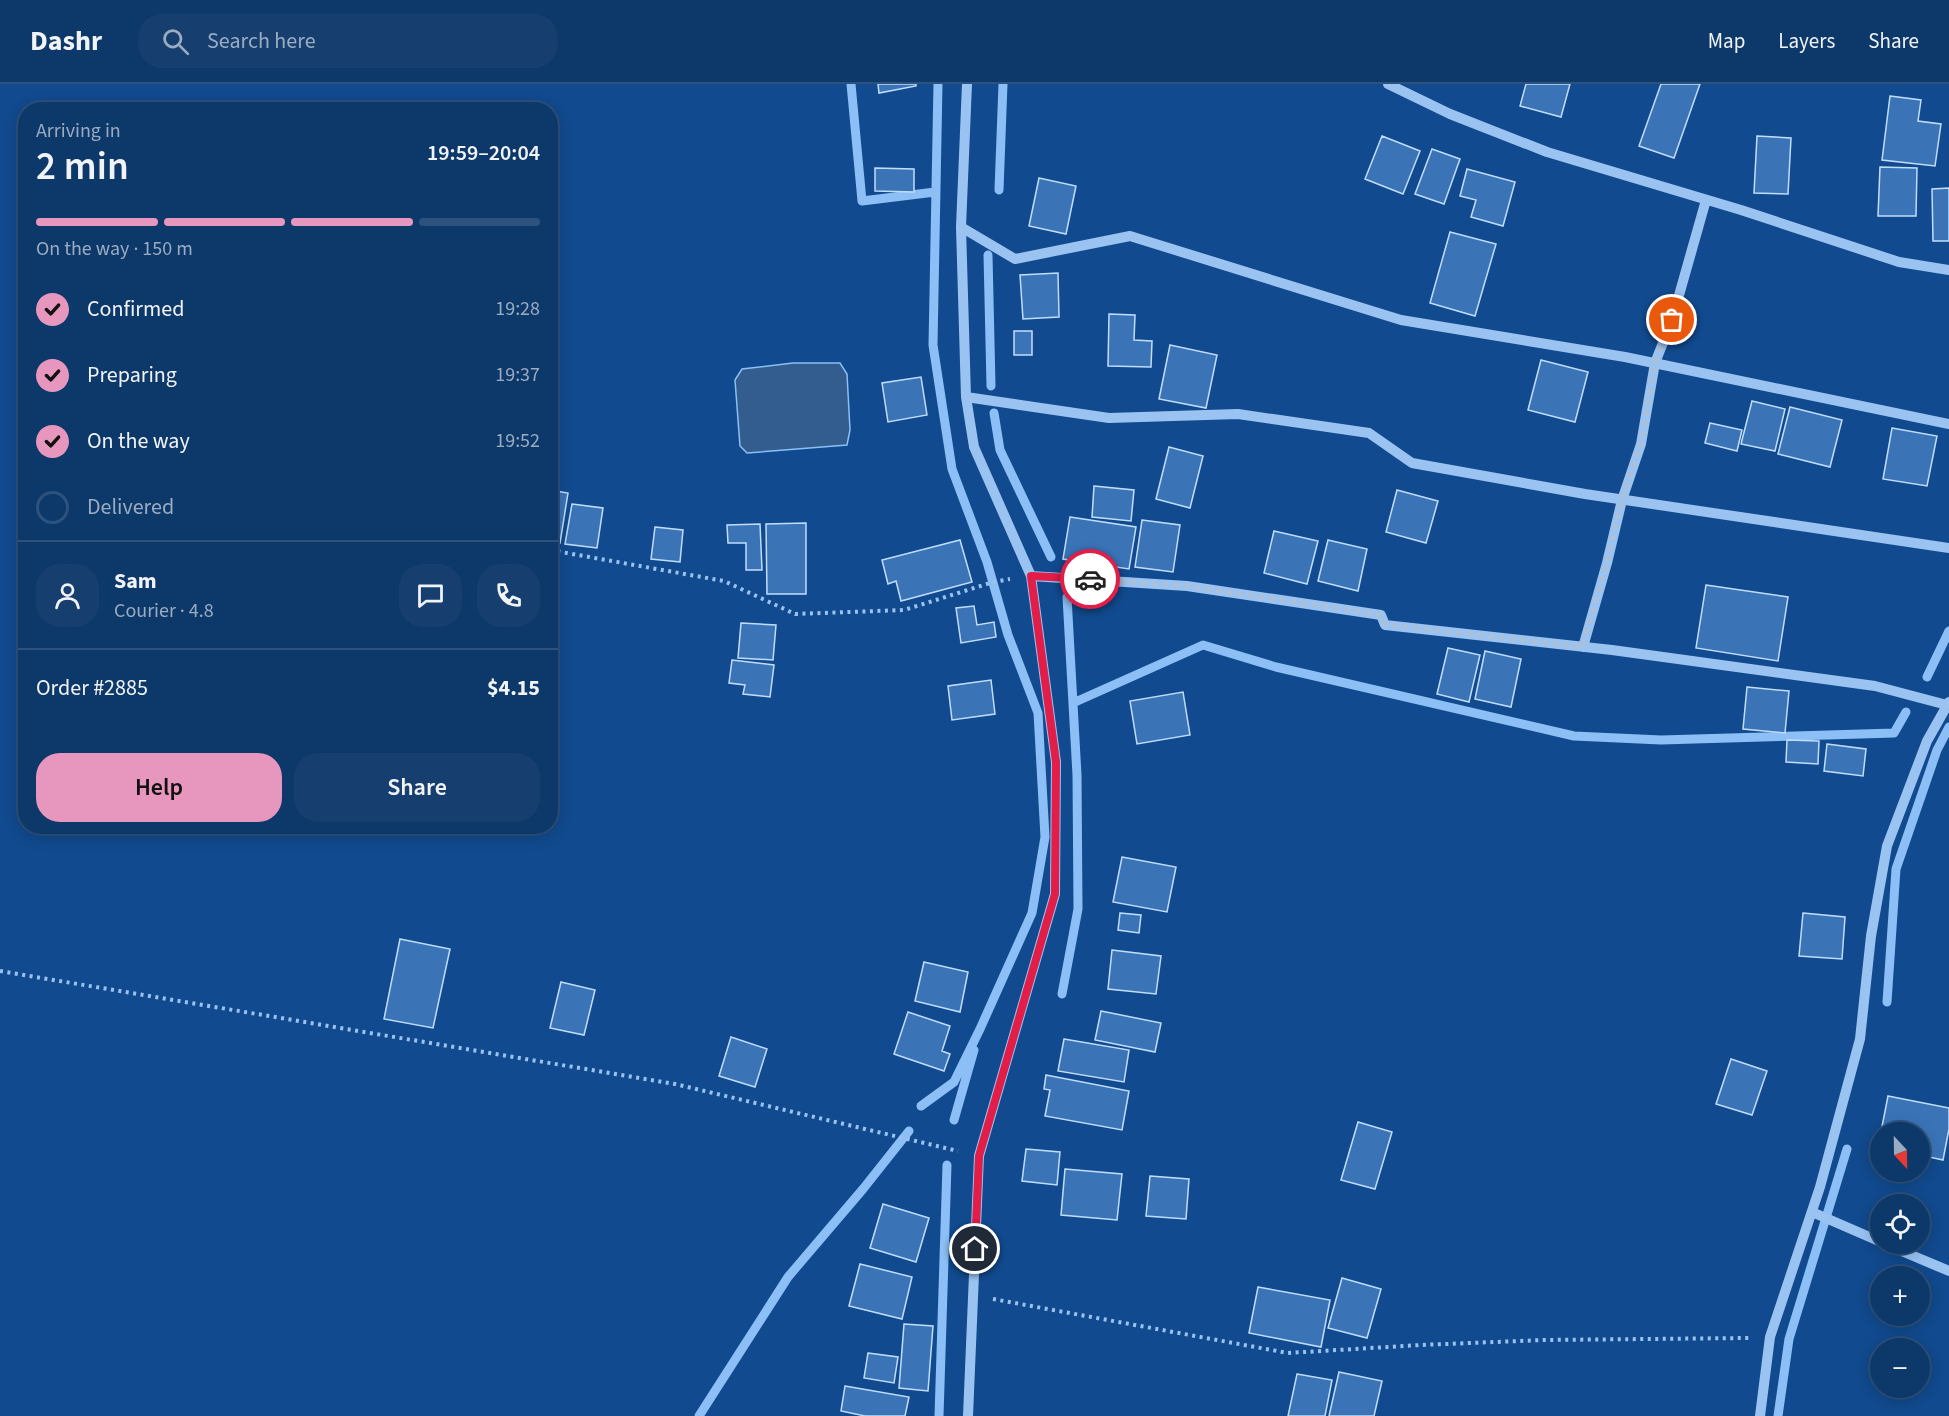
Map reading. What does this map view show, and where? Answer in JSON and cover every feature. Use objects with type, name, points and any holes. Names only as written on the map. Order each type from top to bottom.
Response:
[{"type":"street","points":[[967,84],[961,227],[966,397],[974,447],[1031,576],[1056,762],[1055,894],[979,1156],[968,1416]]},
{"type":"street","points":[[1388,84],[1450,114],[1547,152],[1899,262],[1949,270]]},
{"type":"street","points":[[1582,647],[1607,563],[1622,500],[1641,444],[1655,363],[1672,320],[1706,200]]},
{"type":"street","points":[[961,227],[1015,259],[1130,236],[1401,320],[1655,363],[1949,424]]},
{"type":"street","points":[[966,397],[1109,418],[1238,414],[1370,433],[1412,463],[1622,500],[1949,548]]},
{"type":"street","points":[[1031,576],[1187,586],[1381,615],[1385,624],[1582,647],[1875,686],[1948,704],[1927,741],[1887,846],[1871,936],[1860,1039],[1812,1212],[1770,1337],[1760,1416]]},
{"type":"street","points":[[1812,1212],[1870,1237]]},
{"type":"street","points":[[1909,1254],[1949,1271]]},
{"type":"path","points":[[558,551],[724,581],[795,614],[904,610],[993,582],[1031,576]]},
{"type":"path","points":[[0,971],[675,1084],[979,1156]]},
{"type":"path","points":[[973,1295],[1288,1353],[1544,1340],[1770,1337]]},
{"type":"water","points":[[793,363],[840,363],[847,374],[850,430],[847,445],[747,453],[740,446],[735,380],[742,369]]},
{"type":"building","points":[[878,84],[916,84],[916,86],[879,93]]},
{"type":"building","points":[[1526,84],[1570,84],[1561,117],[1520,106]]},
{"type":"building","points":[[1661,84],[1700,84],[1674,158],[1639,146]]},
{"type":"building","points":[[1890,96],[1921,100],[1918,121],[1941,124],[1935,166],[1882,160]]},
{"type":"building","points":[[1382,136],[1420,151],[1403,194],[1365,179]]},
{"type":"building","points":[[1757,136],[1791,138],[1788,194],[1754,193]]},
{"type":"building","points":[[1432,149],[1460,159],[1444,204],[1415,194]]},
{"type":"building","points":[[1880,167],[1917,168],[1916,216],[1878,216]]},
{"type":"building","points":[[875,168],[914,169],[914,192],[875,191]]},
{"type":"building","points":[[1467,169],[1515,182],[1503,226],[1471,217],[1476,200],[1460,196]]},
{"type":"building","points":[[1039,178],[1076,186],[1066,234],[1029,226]]},
{"type":"building","points":[[1949,188],[1949,241],[1933,241],[1932,189]]},
{"type":"building","points":[[1450,232],[1496,244],[1475,316],[1430,303]]},
{"type":"building","points":[[1058,273],[1059,317],[1023,319],[1020,275]]},
{"type":"building","points":[[1109,314],[1135,315],[1134,340],[1152,341],[1151,367],[1108,366]]},
{"type":"building","points":[[1014,331],[1032,331],[1032,355],[1014,355]]},
{"type":"building","points":[[1170,345],[1217,355],[1206,408],[1159,399]]},
{"type":"building","points":[[1541,360],[1588,372],[1575,422],[1528,410]]},
{"type":"building","points":[[921,377],[927,415],[888,422],[882,383]]},
{"type":"building","points":[[1752,401],[1785,409],[1775,451],[1741,444]]},
{"type":"building","points":[[1790,407],[1842,420],[1830,467],[1778,454]]},
{"type":"building","points":[[1710,423],[1742,430],[1737,451],[1705,443]]},
{"type":"building","points":[[1892,428],[1937,436],[1927,486],[1883,479]]},
{"type":"building","points":[[1169,447],[1203,456],[1190,508],[1156,499]]},
{"type":"building","points":[[1094,486],[1134,490],[1131,521],[1092,517]]},
{"type":"building","points":[[1397,490],[1438,501],[1426,543],[1386,532]]},
{"type":"building","points":[[558,491],[568,493],[560,543],[558,543]]},
{"type":"building","points":[[572,504],[603,508],[597,548],[565,544]]},
{"type":"building","points":[[1070,517],[1136,527],[1129,569],[1063,559]]},
{"type":"building","points":[[1142,520],[1180,525],[1173,572],[1135,567]]},
{"type":"building","points":[[806,523],[806,594],[767,594],[766,524]]},
{"type":"building","points":[[760,524],[762,570],[746,570],[746,543],[728,543],[727,525]]},
{"type":"building","points":[[655,527],[683,530],[680,562],[651,559]]},
{"type":"building","points":[[1274,531],[1318,541],[1307,584],[1264,573]]},
{"type":"building","points":[[960,540],[972,582],[901,601],[896,581],[888,584],[882,560]]},
{"type":"building","points":[[1328,540],[1367,549],[1358,591],[1318,581]]},
{"type":"building","points":[[1706,585],[1788,597],[1778,661],[1696,648]]},
{"type":"building","points":[[974,606],[977,625],[994,622],[996,637],[961,643],[956,608]]},
{"type":"building","points":[[741,623],[776,625],[773,660],[738,658]]},
{"type":"building","points":[[1448,648],[1480,655],[1469,702],[1437,694]]},
{"type":"building","points":[[1485,651],[1521,659],[1511,707],[1475,699]]},
{"type":"building","points":[[732,660],[774,665],[770,697],[743,694],[745,685],[729,683]]},
{"type":"building","points":[[991,680],[995,714],[952,720],[948,686]]},
{"type":"building","points":[[1747,687],[1789,691],[1785,733],[1743,729]]},
{"type":"building","points":[[1183,692],[1190,735],[1137,744],[1130,701]]},
{"type":"building","points":[[1787,740],[1819,741],[1818,764],[1786,762]]},
{"type":"building","points":[[1827,744],[1866,749],[1863,776],[1824,771]]},
{"type":"building","points":[[1122,857],[1176,867],[1167,912],[1113,902]]},
{"type":"building","points":[[1120,913],[1141,915],[1139,933],[1118,930]]},
{"type":"building","points":[[1803,913],[1845,917],[1842,959],[1799,956]]},
{"type":"building","points":[[400,939],[450,949],[433,1028],[384,1019]]},
{"type":"building","points":[[1112,950],[1161,956],[1156,994],[1108,989]]},
{"type":"building","points":[[924,962],[968,972],[960,1012],[915,1001]]},
{"type":"building","points":[[561,982],[595,990],[584,1035],[550,1028]]},
{"type":"building","points":[[1101,1011],[1161,1023],[1155,1052],[1095,1040]]},
{"type":"building","points":[[908,1012],[950,1026],[942,1051],[950,1054],[944,1071],[894,1054]]},
{"type":"building","points":[[731,1037],[767,1049],[755,1087],[719,1076]]},
{"type":"building","points":[[1064,1039],[1129,1050],[1124,1082],[1058,1071]]},
{"type":"building","points":[[1731,1059],[1767,1071],[1752,1115],[1716,1104]]},
{"type":"building","points":[[1046,1075],[1129,1091],[1122,1130],[1045,1116],[1050,1090],[1044,1089]]},
{"type":"building","points":[[1888,1096],[1949,1108],[1949,1129],[1943,1160],[1930,1157],[1930,1122],[1883,1122]]},
{"type":"building","points":[[1358,1122],[1392,1132],[1375,1189],[1341,1180]]},
{"type":"building","points":[[1026,1149],[1060,1152],[1057,1185],[1022,1181]]},
{"type":"building","points":[[1065,1169],[1122,1174],[1117,1220],[1061,1215]]},
{"type":"building","points":[[1150,1176],[1189,1179],[1186,1219],[1146,1216]]},
{"type":"building","points":[[883,1204],[929,1218],[916,1262],[870,1248]]},
{"type":"building","points":[[860,1264],[912,1277],[902,1319],[849,1306]]},
{"type":"building","points":[[1342,1278],[1381,1289],[1367,1338],[1328,1328]]},
{"type":"building","points":[[1258,1287],[1330,1300],[1321,1347],[1249,1333]]},
{"type":"building","points":[[904,1324],[933,1326],[928,1391],[899,1388]]},
{"type":"building","points":[[868,1353],[898,1357],[894,1383],[864,1378]]},
{"type":"building","points":[[1339,1372],[1382,1381],[1374,1416],[1329,1416]]},
{"type":"building","points":[[1297,1374],[1332,1380],[1325,1416],[1288,1416]]},
{"type":"building","points":[[845,1386],[909,1397],[905,1416],[865,1416],[841,1411]]},
{"type":"waterway","points":[[851,84],[862,201],[935,192]]},
{"type":"waterway","points":[[921,1106],[954,1082],[980,1029],[1032,913],[1045,837],[1038,713],[1008,635],[987,562],[952,469],[933,345],[938,84]]},
{"type":"waterway","points":[[999,190],[1003,84]]},
{"type":"waterway","points":[[988,255],[991,386]]},
{"type":"waterway","points":[[994,413],[1000,450],[1051,557]]},
{"type":"waterway","points":[[1062,994],[1078,909],[1077,775],[1067,597]]},
{"type":"waterway","points":[[1927,677],[1949,631]]},
{"type":"waterway","points":[[1073,703],[1203,645],[1276,667],[1574,736],[1661,740],[1894,733],[1906,712]]},
{"type":"waterway","points":[[1887,1002],[1896,869],[1937,750],[1949,727]]},
{"type":"waterway","points":[[954,1120],[974,1050]]},
{"type":"waterway","points":[[699,1416],[788,1277],[909,1131]]},
{"type":"waterway","points":[[1778,1416],[1789,1339],[1847,1149]]},
{"type":"waterway","points":[[939,1416],[947,1165]]},
{"type":"way so far","points":[[1090,579],[1187,586],[1381,615],[1385,624],[1582,647],[1607,563],[1622,500],[1641,444],[1655,363],[1672,320]]},
{"type":"route","points":[[975,1249],[979,1156],[1055,894],[1056,762],[1031,576],[1090,579]]}]
